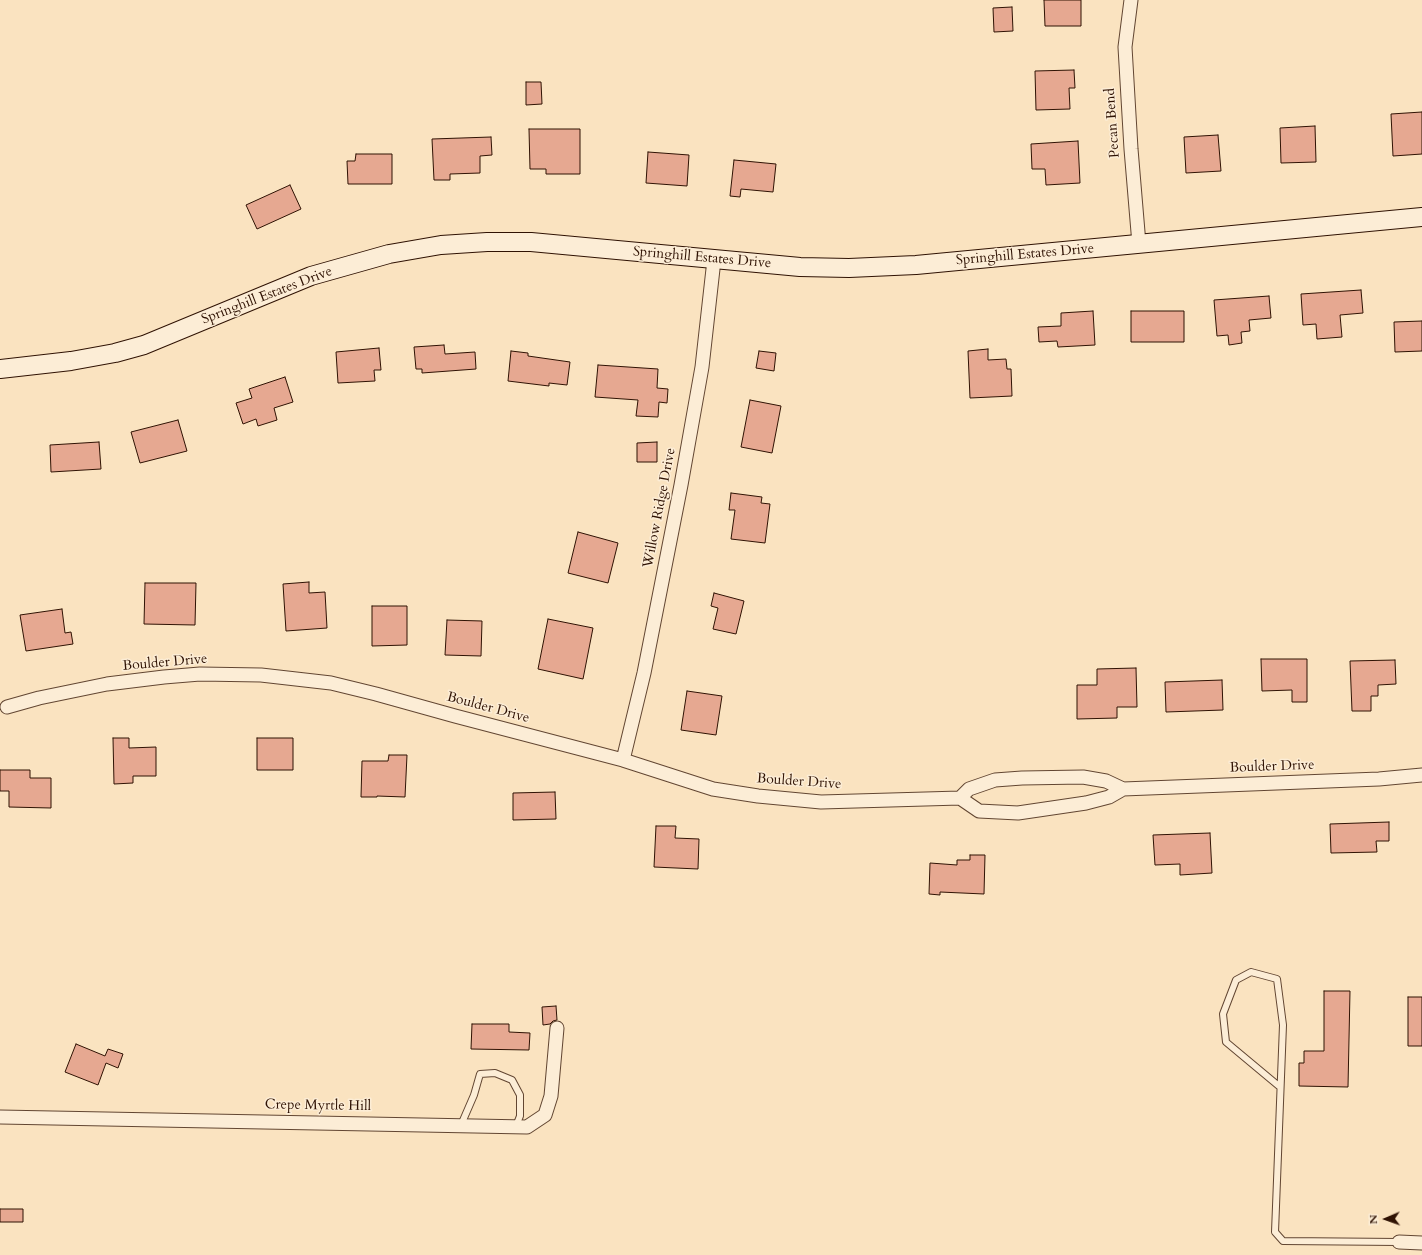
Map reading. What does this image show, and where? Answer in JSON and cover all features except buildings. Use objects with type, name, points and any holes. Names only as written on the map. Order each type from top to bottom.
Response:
[{"type":"street","name":"Pecan Bend","points":[[1131,0],[1125,47],[1131,149],[1139,244]]},
{"type":"street","name":"Springhill Estates Drive","points":[[0,369],[71,361],[115,353],[144,345],[311,276],[389,254],[424,247],[463,243],[531,242],[800,267],[894,267],[1422,217]]},
{"type":"street","name":"Willow Ridge Drive","points":[[623,760],[644,673],[681,485],[702,367],[714,260]]},
{"type":"street","name":"Boulder Drive","points":[[7,707],[39,698],[107,684],[200,674],[261,675],[331,683],[623,760],[713,789],[758,796],[821,802],[960,798],[979,811],[1018,813],[1086,803],[1109,797],[1123,789]]},
{"type":"street","name":"Boulder Drive","points":[[960,798],[968,788],[996,780],[1022,778],[1083,778],[1106,781],[1123,789],[1379,779],[1422,775]]},
{"type":"street","name":"Crepe Myrtle Hill","points":[[0,1117],[526,1127],[545,1115],[551,1096],[557,1028]]},
{"type":"street","points":[[1399,1242],[1422,1243]]},
{"type":"lane","points":[[1280,1087],[1226,1042],[1223,1014],[1236,980],[1251,972],[1277,979],[1283,1025],[1275,1232],[1284,1241],[1399,1242]]},
{"type":"lane","points":[[461,1125],[474,1095],[480,1074],[495,1073],[512,1080],[520,1095],[520,1116],[516,1126]]}]
